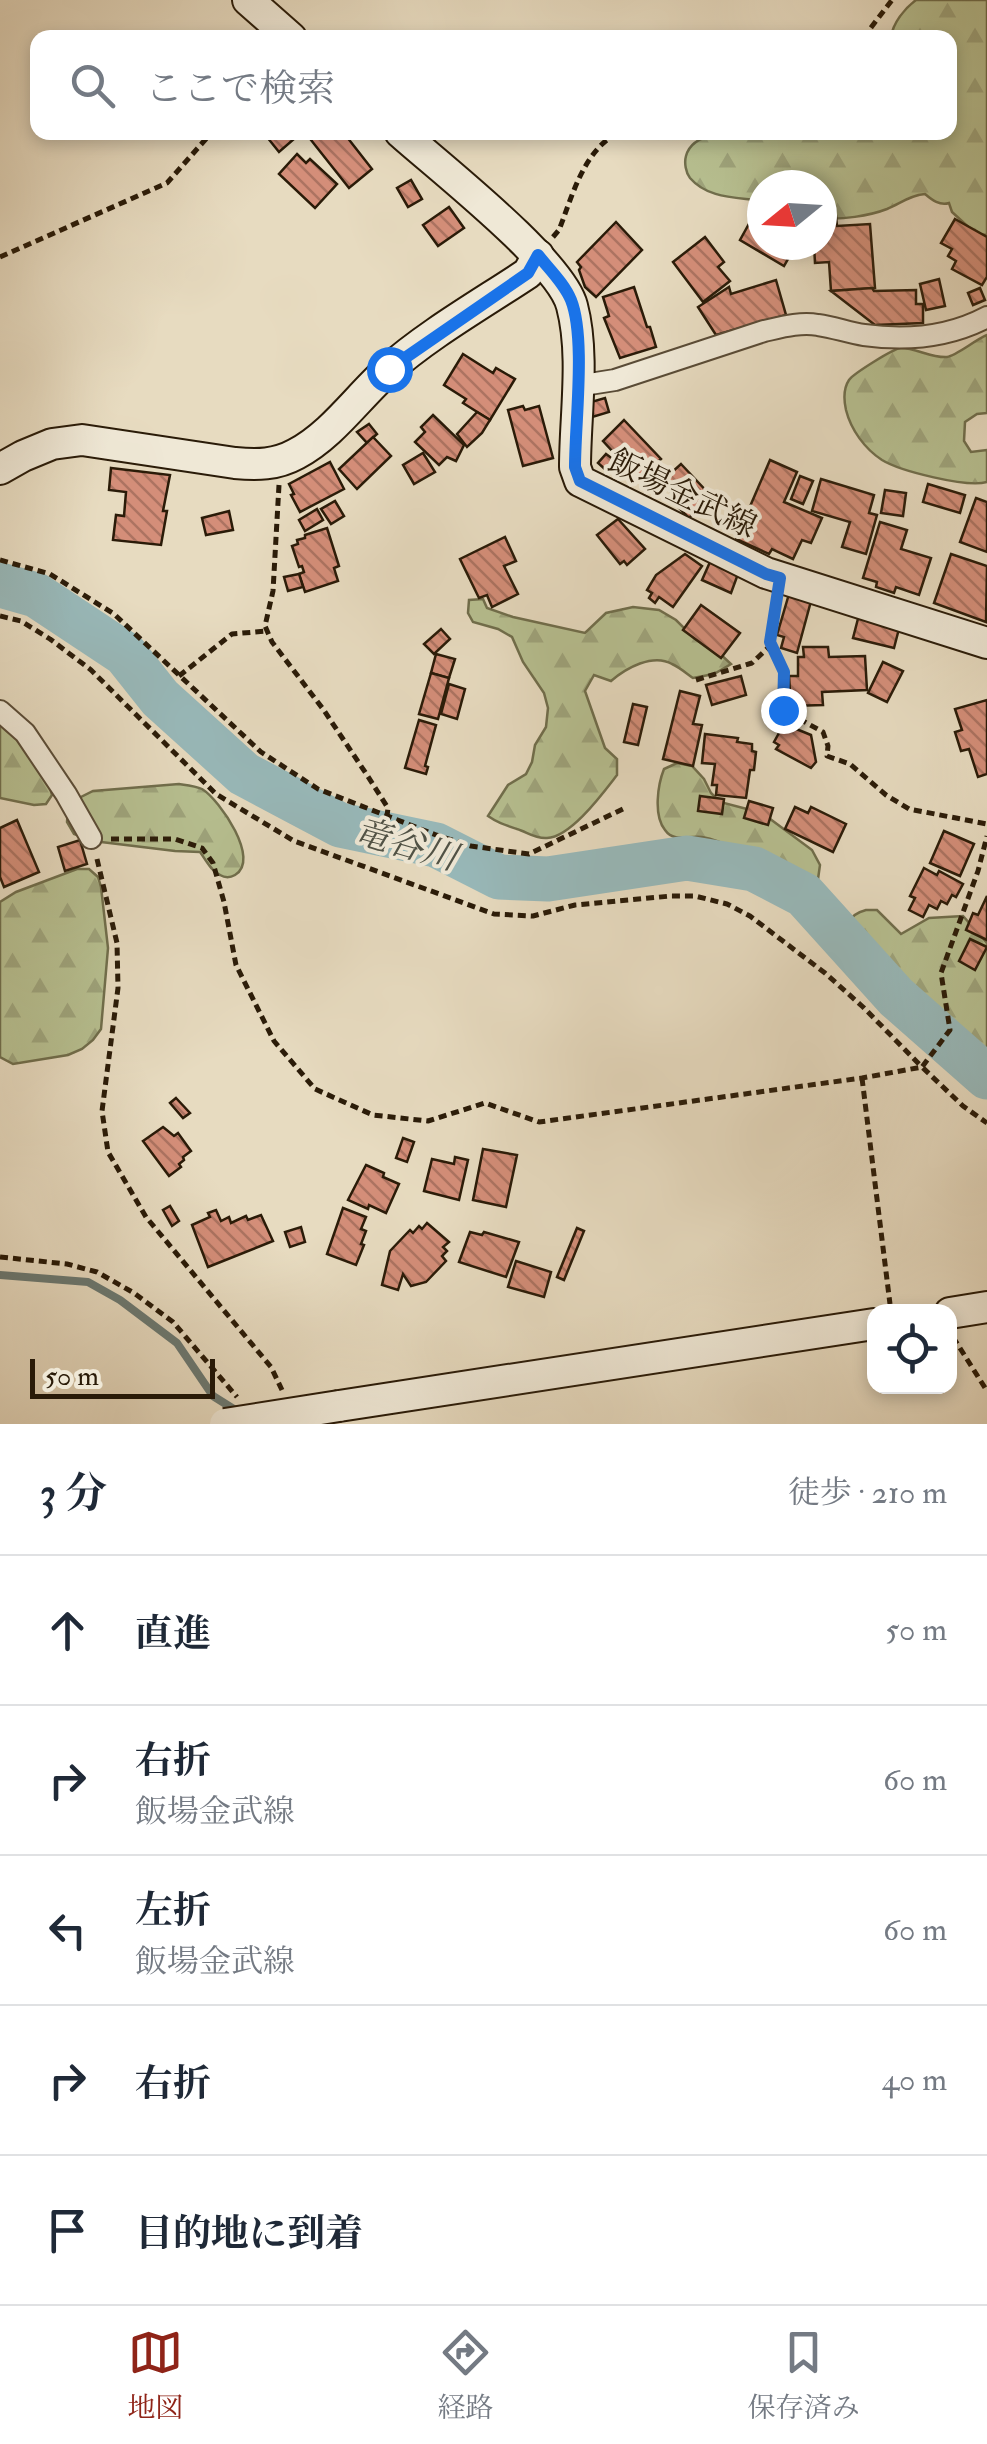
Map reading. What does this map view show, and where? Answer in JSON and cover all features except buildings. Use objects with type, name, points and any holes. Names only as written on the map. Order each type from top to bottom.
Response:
[{"type":"street","points":[[248,0],[282,30]]},
{"type":"street","name":"飯場金武線","points":[[409,140],[538,255],[572,301],[578,331],[575,467],[580,481],[766,574],[987,642]]},
{"type":"street","points":[[0,469],[52,444],[82,440],[235,463],[280,462],[322,436],[389,369],[528,273],[538,255]]},
{"type":"street","points":[[577,386],[615,380],[789,325],[815,324],[866,335],[920,338],[952,333],[987,317]]},
{"type":"street","points":[[0,711],[25,733],[91,838]]},
{"type":"street","points":[[957,1318],[987,1307]]},
{"type":"street","points":[[232,1411],[339,1406],[867,1325]]},
{"type":"path","points":[[869,30],[892,0]]},
{"type":"path","points":[[0,258],[166,183],[205,140]]},
{"type":"path","points":[[538,255],[559,230],[581,173],[608,140]]},
{"type":"path","points":[[280,462],[273,591],[265,626],[272,642],[368,775],[388,808],[387,816]]},
{"type":"path","points":[[0,560],[50,574],[114,614],[261,752],[318,789],[471,846],[529,854],[625,808]]},
{"type":"path","points":[[780,578],[771,645],[784,672],[783,710],[823,732],[827,756],[850,764],[886,795],[909,808],[987,824]]},
{"type":"path","points":[[0,616],[21,621],[91,670],[216,794],[294,841],[494,914],[533,916],[574,905],[671,896],[695,896],[727,904],[750,916],[824,973],[963,1106],[987,1123]]},
{"type":"path","points":[[179,676],[232,634],[267,631]]},
{"type":"path","points":[[696,680],[752,663],[771,645]]},
{"type":"path","points":[[272,1367],[146,1216],[108,1152],[102,1111],[118,988],[117,943],[91,838],[175,839],[202,848],[213,863],[236,965],[274,1041],[315,1089],[373,1115],[428,1120],[485,1103],[539,1122],[862,1078],[922,1066],[950,1030],[942,973],[987,836]]},
{"type":"path","points":[[862,1078],[891,1304]]},
{"type":"path","points":[[0,1258],[67,1264],[97,1272],[134,1292],[173,1322],[232,1411]]},
{"type":"path","points":[[957,1343],[987,1391]]},
{"type":"green space","points":[[916,0],[987,0],[987,235],[976,234],[952,212],[949,203],[939,203],[925,194],[872,214],[837,218],[837,170],[747,170],[747,199],[705,190],[690,178],[685,159],[700,140],[957,140],[957,30],[893,30]]},
{"type":"green space","points":[[987,335],[987,413],[965,422],[964,441],[971,452],[987,450],[987,482],[950,481],[903,469],[882,460],[864,445],[845,406],[844,395],[852,377],[897,349],[947,357]]},
{"type":"green space","points":[[483,599],[487,608],[513,617],[585,633],[606,613],[633,607],[659,610],[731,664],[714,674],[693,678],[675,665],[657,660],[632,667],[611,681],[594,675],[585,691],[605,748],[617,759],[617,775],[566,830],[556,836],[539,837],[488,816],[508,785],[526,774],[535,745],[546,727],[548,708],[544,693],[512,637],[473,622],[468,613],[469,600]]},
{"type":"green space","points":[[0,723],[44,776],[52,795],[46,804],[0,798]]},
{"type":"green space","points":[[677,763],[692,766],[720,802],[762,813],[812,850],[820,865],[818,879],[806,884],[793,882],[726,844],[669,834],[659,816],[659,791],[664,769]]},
{"type":"green space","points":[[194,786],[210,795],[235,830],[243,857],[242,867],[235,875],[217,873],[200,852],[93,841],[74,834],[67,822],[68,810],[93,791]]},
{"type":"green space","points":[[77,869],[89,869],[98,877],[101,887],[108,948],[101,1029],[82,1049],[68,1055],[13,1064],[0,1057],[0,902]]},
{"type":"green space","points":[[877,910],[901,934],[929,918],[963,916],[987,943],[987,1087],[866,973],[847,932],[855,915]]},
{"type":"waterway","name":"竜谷川","points":[[0,585],[36,595],[125,654],[160,698],[244,774],[340,825],[436,845],[499,877],[548,879],[687,858],[754,869],[804,895],[896,997],[987,1077]]},
{"type":"waterway","points":[[0,1275],[88,1282],[120,1300],[177,1343],[213,1396],[240,1413]]},
{"type":"route","points":[[389,369],[528,273],[538,255],[572,301],[578,331],[575,467],[580,481],[780,578],[770,642],[784,672],[783,710]]}]
